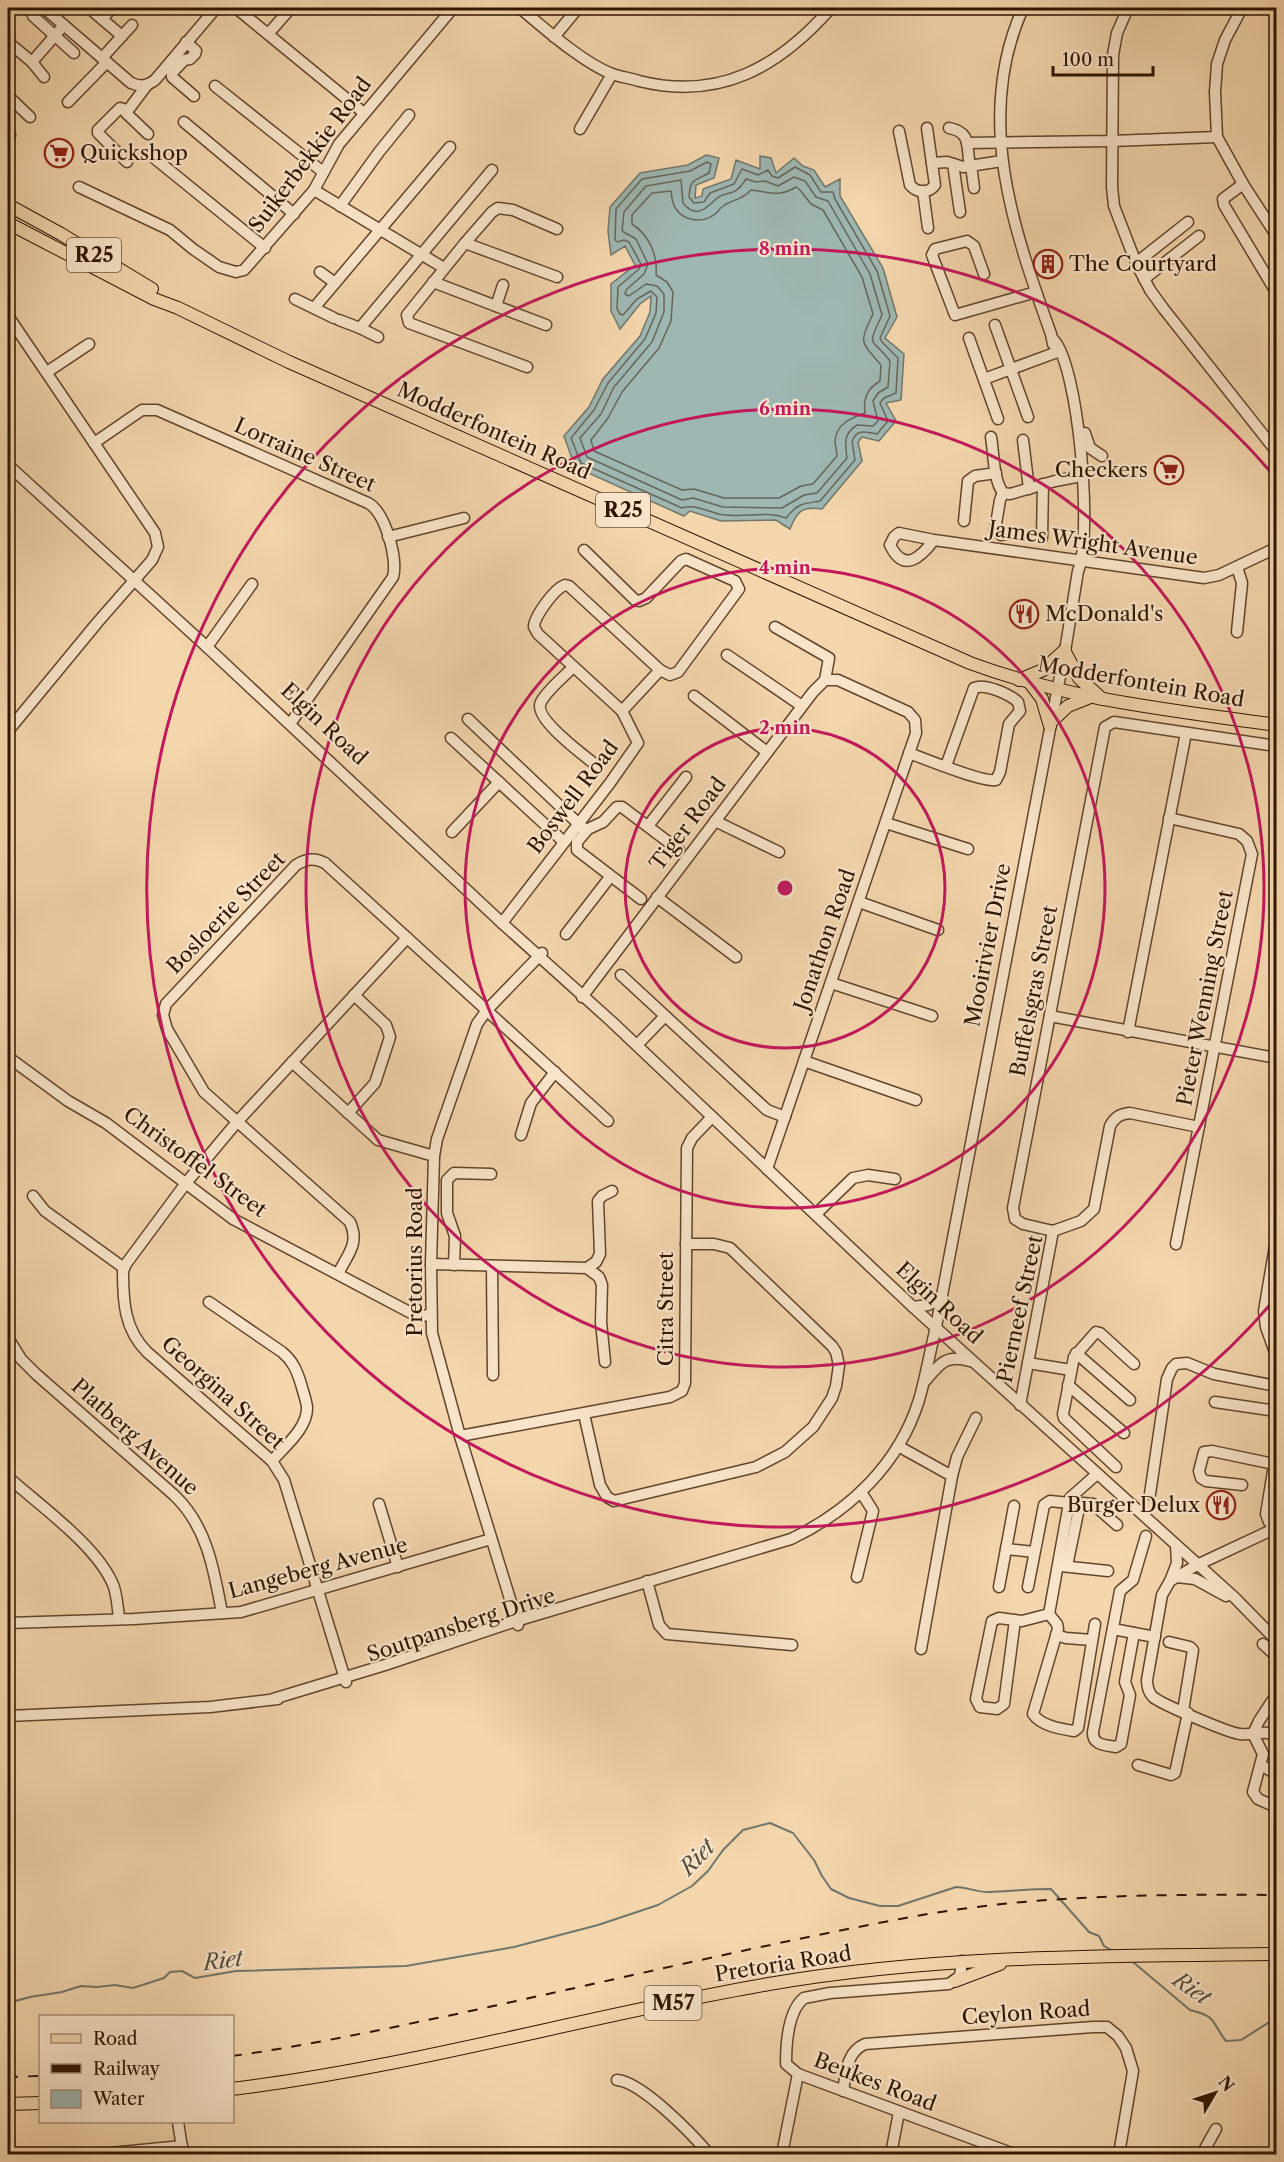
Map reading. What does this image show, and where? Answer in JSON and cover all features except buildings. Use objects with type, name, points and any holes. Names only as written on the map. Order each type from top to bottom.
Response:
[{"type":"main road","name":"Modderfontein Road","points":[[8,205],[138,280],[178,308]]},
{"type":"main road","name":"Modderfontein Road","points":[[8,223],[154,299],[178,308],[289,362],[929,646],[984,668],[1024,681],[1089,697],[1276,725]]},
{"type":"main road","points":[[1089,697],[1068,706],[1050,724],[1042,699],[1024,681],[1043,670],[1065,651],[1079,678],[1103,699]]},
{"type":"main road","name":"Pretoria Road","points":[[234,2089],[390,2062],[769,1984],[861,1970],[962,1961],[1276,1954]]},
{"type":"main road","points":[[946,1962],[953,1970],[955,1981],[1012,1960]]},
{"type":"main road","points":[[8,2104],[39,2103]]},
{"type":"street","points":[[44,8],[64,24],[103,63],[131,83],[144,85]]},
{"type":"street","points":[[89,8],[122,36]]},
{"type":"street","points":[[102,19],[112,8]]},
{"type":"street","points":[[126,110],[144,85],[155,80],[216,8]]},
{"type":"street","points":[[236,8],[364,112]]},
{"type":"street","points":[[268,33],[291,8]]},
{"type":"street","name":"Suikerbekkie Road","points":[[79,188],[164,226],[219,267],[236,272],[244,270],[314,190],[339,144],[453,8]]},
{"type":"street","points":[[520,8],[554,37],[612,74],[663,85],[691,88],[722,84],[750,74],[774,61],[797,43],[831,8]]},
{"type":"street","points":[[554,37],[578,8]]},
{"type":"street","name":"Mooirivier Drive","points":[[936,1327],[1058,690],[1081,544],[1078,418],[1068,376],[1036,292],[1011,212],[1002,161],[999,110],[1005,60],[1023,8]]},
{"type":"street","points":[[1128,8],[1117,33],[1113,55],[1112,187],[1114,206],[1144,279],[1198,354],[1276,451]]},
{"type":"street","points":[[1242,8],[1225,40],[1217,64],[1215,92],[1217,137],[1276,236]]},
{"type":"street","points":[[33,16],[74,52]]},
{"type":"street","points":[[32,62],[64,24]]},
{"type":"street","points":[[68,102],[103,63],[112,47],[132,25]]},
{"type":"street","points":[[8,42],[32,62],[44,77]]},
{"type":"street","points":[[186,42],[196,51],[195,54],[190,59],[184,60],[172,73],[172,77],[194,96]]},
{"type":"street","points":[[580,129],[612,74]]},
{"type":"street","points":[[215,86],[323,172]]},
{"type":"street","points":[[8,96],[30,117]]},
{"type":"street","points":[[126,110],[120,108],[98,130],[98,133],[127,162]]},
{"type":"street","points":[[126,110],[128,116],[148,134]]},
{"type":"street","points":[[340,206],[409,115]]},
{"type":"street","points":[[184,122],[294,214]]},
{"type":"street","points":[[899,131],[910,185],[918,191],[928,191],[935,185],[927,128]]},
{"type":"street","points":[[949,128],[963,132],[967,143],[974,188]]},
{"type":"street","points":[[8,130],[10,135],[8,142]]},
{"type":"street","points":[[967,143],[1217,137]]},
{"type":"street","points":[[314,308],[450,147]]},
{"type":"street","points":[[153,157],[265,248]]},
{"type":"street","points":[[932,163],[947,162],[963,167],[970,163],[1002,161]]},
{"type":"street","points":[[953,164],[960,212]]},
{"type":"street","points":[[360,328],[492,170]]},
{"type":"street","points":[[1244,184],[1223,199],[1224,205],[1276,292]]},
{"type":"street","points":[[314,190],[444,268]]},
{"type":"street","points":[[923,191],[928,228]]},
{"type":"street","points":[[527,367],[409,323],[407,315],[465,243],[498,208],[513,210],[557,229]]},
{"type":"street","points":[[1136,263],[1188,222]]},
{"type":"street","points":[[1144,279],[1199,236]]},
{"type":"street","points":[[984,274],[971,242],[935,249],[933,252],[932,255],[955,315],[1036,292]]},
{"type":"street","points":[[465,243],[557,278]]},
{"type":"street","points":[[320,272],[335,283]]},
{"type":"street","points":[[433,282],[546,325]]},
{"type":"street","points":[[496,306],[503,285]]},
{"type":"street","points":[[295,299],[378,337]]},
{"type":"street","points":[[8,316],[158,540],[156,553],[8,731]]},
{"type":"street","points":[[995,325],[1028,417]]},
{"type":"street","points":[[969,338],[998,419]]},
{"type":"street","points":[[47,372],[88,344]]},
{"type":"street","points":[[984,379],[1058,352]]},
{"type":"street","name":"Mooirivier Drive","points":[[1058,352],[1072,412],[1079,477]]},
{"type":"street","points":[[1003,493],[1010,494],[1043,484],[1079,477],[1101,456],[1088,445],[1081,408],[1073,383],[1068,376]]},
{"type":"street","name":"Lorraine Street","points":[[94,443],[142,410],[157,410],[368,502],[378,510],[394,562],[393,577],[291,723]]},
{"type":"street","points":[[991,437],[996,473],[1003,493]]},
{"type":"street","points":[[1023,440],[1029,489]]},
{"type":"street","name":"Elgin Road","points":[[8,458],[291,723],[504,916],[540,955],[609,1017],[610,1021],[914,1307],[1235,1598],[1276,1640]]},
{"type":"street","name":"Elgin Road","points":[[8,465],[135,578]]},
{"type":"street","points":[[964,521],[968,481],[975,476],[996,473]]},
{"type":"street","points":[[1042,538],[1043,484]]},
{"type":"street","points":[[1003,493],[995,530],[1000,535],[1011,533]]},
{"type":"street","points":[[388,537],[464,518]]},
{"type":"street","name":"James Wright Avenue","points":[[934,540],[1060,559],[1079,568],[1099,563],[1204,578],[1213,577],[1276,548]]},
{"type":"street","points":[[1060,559],[1081,544],[1087,553],[1099,563],[1088,570],[1079,568]]},
{"type":"street","points":[[584,550],[635,600],[639,601],[646,598],[681,561],[686,559],[735,581],[739,586],[737,594],[678,672],[670,675],[660,670],[622,711]]},
{"type":"street","points":[[1237,567],[1242,583],[1237,632]]},
{"type":"street","points":[[208,645],[252,584]]},
{"type":"street","name":"Boswell Road","points":[[504,916],[564,842],[582,827],[637,745],[637,738],[622,711],[538,634],[533,624],[556,590],[565,585],[576,591],[660,670]]},
{"type":"street","points":[[775,627],[829,658],[825,680]]},
{"type":"street","points":[[727,655],[802,706]]},
{"type":"street","points":[[573,667],[541,702],[540,711],[553,728],[597,766]]},
{"type":"street","name":"Tiger Road","points":[[583,995],[802,706],[825,680]]},
{"type":"street","name":"Jonathon Road","points":[[767,1169],[916,733],[916,724],[912,716],[902,709],[838,680],[825,680]]},
{"type":"street","points":[[909,753],[987,781],[993,781],[998,778],[1000,772],[1009,724],[1020,708],[1016,700],[985,687],[976,687],[971,693],[946,766]]},
{"type":"street","points":[[694,696],[767,752]]},
{"type":"street","points":[[468,719],[582,827]]},
{"type":"street","name":"Buffelsgras Street","points":[[1053,1231],[1023,1224],[1015,1219],[1013,1212],[1103,731],[1107,724],[1114,722],[1186,733]]},
{"type":"street","points":[[1128,1032],[1186,733],[1276,746]]},
{"type":"street","points":[[452,738],[564,842]]},
{"type":"street","points":[[648,826],[686,777]]},
{"type":"street","points":[[452,832],[499,782]]},
{"type":"street","points":[[582,827],[603,822],[619,806],[625,808],[679,850]]},
{"type":"street","name":"Pieter Wenning Street","points":[[1169,818],[1233,832],[1244,837],[1252,849],[1216,1046],[1176,1244]]},
{"type":"street","points":[[715,821],[779,852]]},
{"type":"street","points":[[886,823],[968,849]]},
{"type":"street","points":[[582,827],[576,848],[610,877],[641,899]]},
{"type":"street","name":"Bosloerie Street","points":[[338,1274],[354,1244],[355,1237],[350,1222],[199,1087],[167,1029],[163,1015],[166,1004],[296,865],[307,859],[325,863],[608,1121]]},
{"type":"street","points":[[566,934],[610,877]]},
{"type":"street","points":[[657,897],[736,957]]},
{"type":"street","points":[[858,902],[938,930]]},
{"type":"street","points":[[33,1196],[45,1211],[124,1268],[186,1183],[237,1122],[407,938]]},
{"type":"street","name":"Pretorius Road","points":[[517,1624],[433,1340],[431,1264],[434,1156],[437,1139],[475,1031],[487,1010],[540,955]]},
{"type":"street","points":[[621,975],[767,1110],[785,1117]]},
{"type":"street","points":[[831,983],[932,1016]]},
{"type":"street","points":[[348,1113],[375,1083],[390,1037],[386,1025],[354,995]]},
{"type":"street","points":[[637,1045],[665,1016]]},
{"type":"street","points":[[1050,1016],[1276,1058]]},
{"type":"street","name":"Christoffel Street","points":[[8,1057],[68,1101],[106,1123],[233,1219],[413,1314],[423,1316],[431,1314]]},
{"type":"street","points":[[804,1061],[916,1100]]},
{"type":"street","points":[[292,1062],[381,1141],[434,1156]]},
{"type":"street","points":[[521,1134],[531,1103],[555,1072]]},
{"type":"street","name":"Pierneef Street","points":[[1020,1405],[1053,1231],[1081,1221],[1094,1209],[1110,1126],[1114,1119],[1119,1115],[1130,1113],[1200,1127]]},
{"type":"street","name":"Citra Street","points":[[460,1436],[670,1397],[679,1394],[684,1388],[687,1148],[692,1138],[712,1117]]},
{"type":"street","points":[[454,1265],[454,1236],[447,1216],[447,1180],[454,1173],[491,1174]]},
{"type":"street","points":[[816,1214],[852,1178],[868,1175],[895,1179]]},
{"type":"street","points":[[431,1264],[587,1268],[596,1262],[600,1254],[597,1225],[598,1202],[602,1196],[612,1191]]},
{"type":"street","points":[[1276,1240],[1264,1311],[1266,1327],[1276,1355]]},
{"type":"street","points":[[584,1414],[600,1485],[607,1497],[615,1501],[762,1465],[802,1439],[827,1408],[836,1386],[838,1372],[838,1358],[832,1346],[730,1248],[714,1244],[686,1244]]},
{"type":"street","points":[[492,1266],[493,1375]]},
{"type":"street","name":"Georgina Street","points":[[124,1268],[123,1293],[126,1316],[135,1339],[272,1461],[284,1480],[345,1679]]},
{"type":"street","points":[[587,1268],[599,1277],[602,1285],[601,1322],[605,1362]]},
{"type":"street","points":[[914,1307],[928,1305],[941,1298]]},
{"type":"street","points":[[209,1302],[282,1352],[297,1371],[307,1414],[303,1425],[272,1461]]},
{"type":"street","name":"Soutpansberg Drive","points":[[8,1716],[210,1707],[273,1699],[345,1679],[791,1539],[831,1518],[861,1492],[887,1463],[914,1415],[936,1327]]},
{"type":"street","points":[[1116,1467],[1065,1421],[1063,1414],[1068,1385],[1076,1353],[1093,1334],[1098,1332],[1134,1364]]},
{"type":"street","name":"Platberg Avenue","points":[[8,1338],[21,1359],[36,1374],[185,1507],[201,1530],[214,1574],[222,1613]]},
{"type":"street","points":[[1076,1353],[1130,1400]]},
{"type":"street","points":[[924,1382],[936,1367],[946,1360],[955,1358],[974,1362]]},
{"type":"street","points":[[1028,1363],[1071,1370]]},
{"type":"street","points":[[1150,1494],[1167,1379],[1176,1364],[1187,1363],[1214,1374],[1276,1386]]},
{"type":"street","points":[[1068,1385],[1124,1433]]},
{"type":"street","points":[[1215,1402],[1276,1411]]},
{"type":"street","points":[[921,1649],[952,1476],[957,1457],[976,1418]]},
{"type":"street","points":[[898,1446],[952,1476]]},
{"type":"street","points":[[1242,1485],[1201,1478],[1199,1471],[1204,1452],[1276,1459],[1262,1526],[1246,1542]]},
{"type":"street","points":[[1062,1566],[1069,1503],[1073,1494],[1097,1474]]},
{"type":"street","points":[[8,1477],[91,1552],[113,1586],[119,1619]]},
{"type":"street","points":[[857,1577],[873,1511],[861,1492]]},
{"type":"street","points":[[1028,1587],[1044,1505],[1050,1501],[1069,1503]]},
{"type":"street","points":[[1049,1614],[1080,1506],[1085,1503],[1093,1504],[1117,1525]]},
{"type":"street","points":[[379,1504],[398,1567]]},
{"type":"street","points":[[999,1587],[1014,1506]]},
{"type":"street","points":[[1173,1579],[1197,1565],[1276,1528],[1269,1522],[1266,1514]]},
{"type":"street","points":[[1134,1633],[1125,1682],[1130,1695],[1120,1746],[1098,1743],[1093,1736],[1120,1591],[1133,1580],[1146,1536]]},
{"type":"street","name":"Langeberg Avenue","points":[[8,1623],[241,1612],[491,1539]]},
{"type":"street","points":[[1176,1545],[1177,1563],[1173,1579],[1162,1595],[1147,1680],[1148,1689],[1157,1699],[1236,1734],[1269,1732],[1276,1736]]},
{"type":"street","points":[[1006,1549],[1034,1552]]},
{"type":"street","points":[[1062,1566],[1108,1571]]},
{"type":"street","points":[[1173,1579],[1191,1578],[1230,1598],[1235,1598]]},
{"type":"street","points":[[651,1582],[659,1625],[667,1634],[792,1645]]},
{"type":"street","name":"Elgin Road","points":[[1245,1608],[1257,1614],[1276,1631]]},
{"type":"street","points":[[1015,1620],[1004,1704],[998,1709],[980,1707],[976,1699],[992,1622],[996,1618],[1026,1620],[1049,1614]]},
{"type":"street","points":[[1049,1614],[1057,1624],[1056,1635],[1033,1714],[1035,1718],[1044,1723],[1073,1731],[1078,1727],[1095,1624]]},
{"type":"street","points":[[1113,1629],[1155,1637]]},
{"type":"street","points":[[1056,1635],[1092,1640]]},
{"type":"street","points":[[1138,1765],[1171,1775],[1175,1773],[1193,1650],[1190,1647],[1169,1642]]},
{"type":"street","points":[[1263,1644],[1276,1656]]},
{"type":"street","points":[[320,1684],[333,1674],[340,1660]]},
{"type":"street","name":"Soutpansberg Drive","points":[[273,1699],[320,1684],[345,1679]]},
{"type":"street","points":[[1276,1695],[1259,1720],[1253,1734],[1263,1754],[1253,1789],[1254,1795],[1276,1807]]},
{"type":"street","points":[[1261,1765],[1276,1774]]},
{"type":"street","points":[[955,1981],[961,1973],[962,1961]]},
{"type":"street","name":"Beukes Road","points":[[955,1981],[939,1986],[814,1994],[804,1998],[795,2010],[786,2059],[788,2066],[798,2074],[1009,2154]]},
{"type":"street","name":"Ceylon Road","points":[[843,2091],[851,2055],[854,2050],[865,2044],[1093,2026],[1107,2027],[1123,2042],[1133,2071],[1119,2154]]},
{"type":"street","points":[[782,2154],[798,2074]]},
{"type":"street","points":[[617,2080],[633,2084],[647,2094],[709,2154]]},
{"type":"street","points":[[891,2154],[899,2112]]},
{"type":"street","points":[[100,2154],[182,2150],[178,2123]]},
{"type":"street","points":[[1202,2154],[1216,2129]]},
{"type":"street","points":[[1273,2154],[1276,2146]]},
{"type":"water","points":[[706,155],[719,158],[714,178],[696,185],[695,198],[702,196],[703,189],[731,179],[736,160],[760,169],[760,156],[771,158],[776,173],[794,158],[803,166],[814,170],[825,187],[840,179],[840,196],[883,268],[897,317],[885,338],[904,354],[901,400],[886,403],[896,421],[879,441],[862,437],[858,442],[862,461],[822,509],[810,508],[801,511],[790,529],[776,520],[721,521],[690,511],[684,516],[575,467],[564,436],[589,407],[603,379],[640,336],[650,312],[651,296],[640,304],[620,329],[611,311],[611,284],[635,265],[625,246],[611,255],[608,231],[610,207],[640,173],[688,165]]},
{"type":"waterway","name":"Riet","points":[[8,2003],[81,1986],[115,1985],[133,1988],[164,1978],[170,1972],[182,1971],[195,1978],[236,1971],[406,1966],[514,1947],[598,1925],[658,1905],[692,1886],[743,1830],[770,1823],[793,1833],[814,1860],[831,1889],[849,1898],[880,1906],[898,1906],[956,1887],[985,1892],[1051,1889],[1089,1932],[1099,1936],[1104,1946],[1113,1951]]},
{"type":"waterway","name":"Riet","points":[[1133,1962],[1190,2010],[1210,2018],[1226,2041],[1241,2040],[1276,2018]]},
{"type":"railway","points":[[234,2056],[370,2032],[788,1941],[947,1911],[1087,1898],[1276,1895]]},
{"type":"railway","points":[[8,2077],[39,2076]]},
{"type":"place","name":"Quickshop","points":[[59,153]]},
{"type":"place","name":"The Courtyard","points":[[1048,264]]},
{"type":"place","name":"Checkers","points":[[1169,470]]},
{"type":"place","name":"McDonald's","points":[[1024,614]]},
{"type":"place","name":"Burger Delux","points":[[1221,1505]]}]
